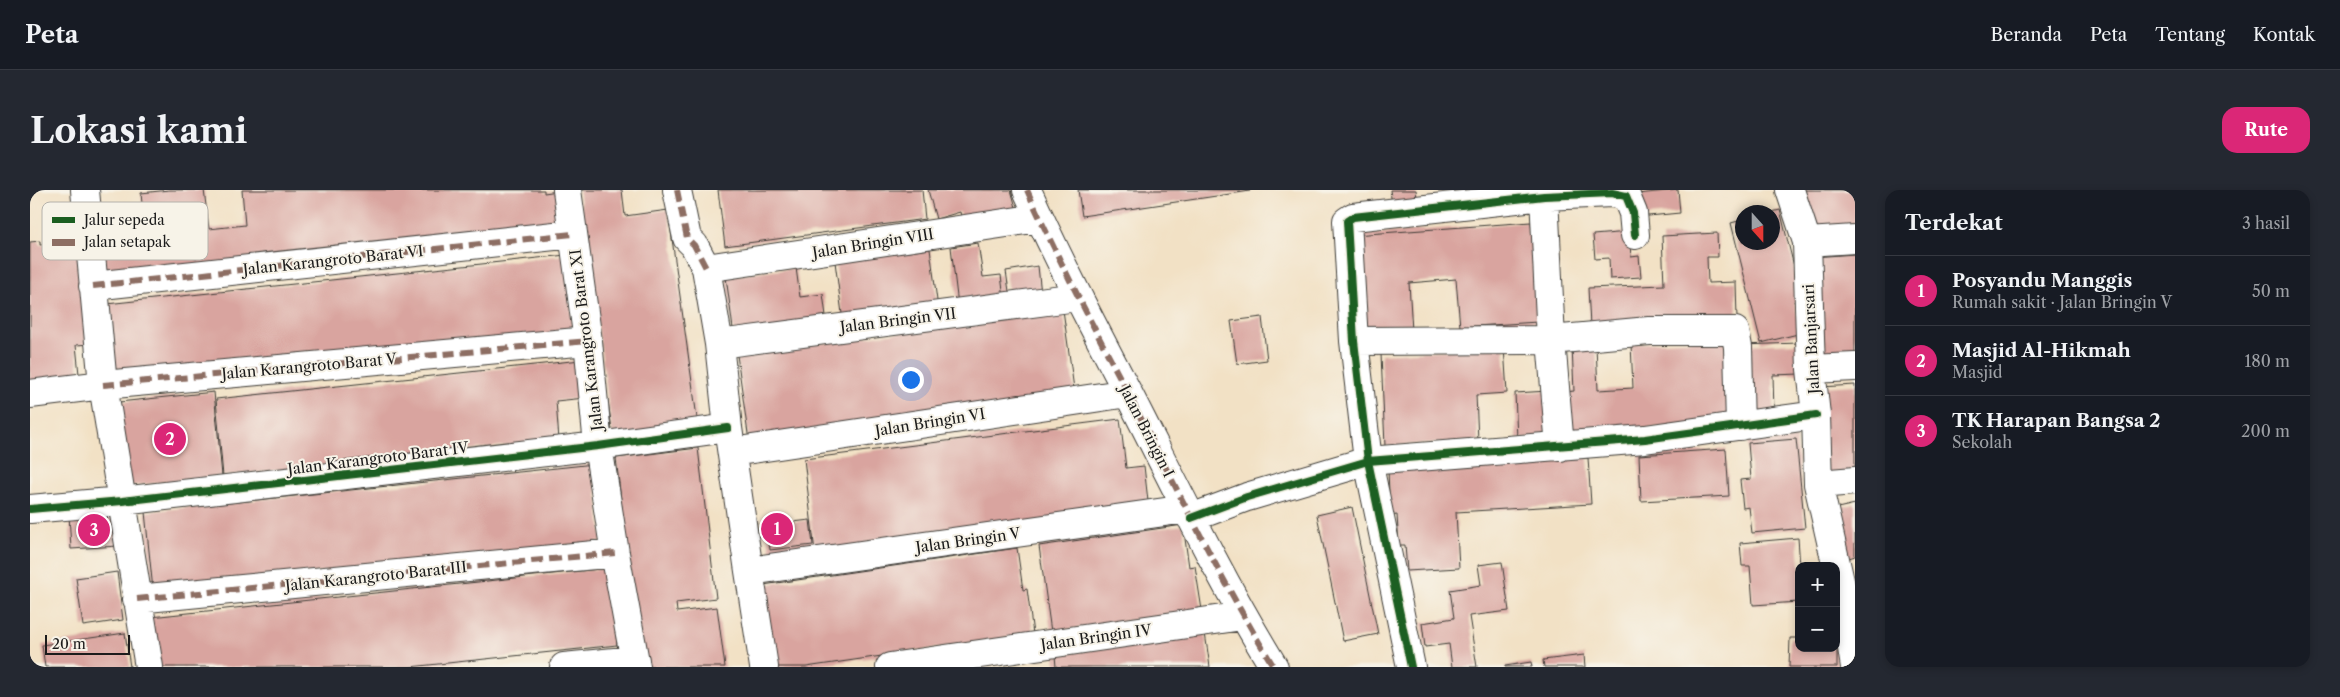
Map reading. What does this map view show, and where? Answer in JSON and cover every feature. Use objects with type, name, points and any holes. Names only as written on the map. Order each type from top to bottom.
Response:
[{"type":"street","name":"Jalan Karangroto Barat XI","points":[[567,190],[588,341],[598,446],[615,553],[636,664]]},
{"type":"street","points":[[677,190],[687,238],[694,245],[706,268],[719,344],[730,440],[764,667]]},
{"type":"street","name":"Jalan Bringin I","points":[[1027,190],[1077,297],[1128,393],[1198,512],[1243,616],[1274,667]]},
{"type":"street","name":"Jalan Banjarsari","points":[[1790,190],[1807,242],[1811,369],[1816,416],[1818,484],[1850,602],[1855,667]]},
{"type":"street","points":[[1411,667],[1368,461],[1354,341],[1346,225],[1349,219],[1544,196],[1612,193],[1626,196],[1633,213],[1635,235]]},
{"type":"street","points":[[1544,196],[1551,340],[1560,447]]},
{"type":"street","name":"Jalan Bringin VIII","points":[[706,268],[1039,218]]},
{"type":"street","name":"Jalan Karangroto Barat VI","points":[[93,286],[573,234]]},
{"type":"street","points":[[1807,242],[1855,239]]},
{"type":"street","points":[[91,260],[103,385],[149,667]]},
{"type":"street","name":"Jalan Bringin VII","points":[[719,344],[1077,297]]},
{"type":"street","points":[[1354,341],[1551,340],[1649,331],[1734,331],[1738,347],[1740,426]]},
{"type":"street","name":"Jalan Karangroto Barat V","points":[[30,394],[103,385],[588,341]]},
{"type":"street","points":[[1811,369],[1855,366]]},
{"type":"street","name":"Jalan Bringin VI","points":[[730,440],[1128,393]]},
{"type":"street","name":"Jalan Bringin V","points":[[749,571],[1198,512],[1368,461],[1645,439],[1816,416]]},
{"type":"street","name":"Jalan Karangroto Barat IV","points":[[30,509],[122,501],[598,446],[730,440]]},
{"type":"street","points":[[1818,484],[1855,481]]},
{"type":"street","name":"Jalan Karangroto Barat III","points":[[137,599],[615,553]]},
{"type":"street","name":"Jalan Bringin IV","points":[[890,667],[1243,616]]},
{"type":"street","points":[[564,667],[636,664]]},
{"type":"building","points":[[169,190],[204,190],[206,202],[142,202],[141,193]]},
{"type":"building","points":[[242,190],[544,190],[544,193],[558,191],[562,230],[95,280],[93,260],[208,260],[208,221],[209,229],[245,225]]},
{"type":"building","points":[[579,190],[622,190],[625,216],[668,210],[698,425],[613,437]]},
{"type":"building","points":[[718,190],[922,190],[925,219],[725,246]]},
{"type":"building","points":[[928,190],[1011,190],[1017,211],[962,221],[960,212],[936,219]]},
{"type":"building","points":[[1078,190],[1250,190],[1250,191],[1082,216]]},
{"type":"building","points":[[1390,190],[1416,190],[1418,208],[1393,212]]},
{"type":"building","points":[[1678,190],[1680,213],[1638,217],[1636,194]]},
{"type":"building","points":[[1794,190],[1855,190],[1855,230],[1808,237]]},
{"type":"building","points":[[1780,210],[1802,299],[1794,301],[1802,333],[1761,343],[1738,250],[1780,250]]},
{"type":"building","points":[[1531,222],[1538,322],[1460,327],[1456,279],[1409,283],[1412,331],[1360,335],[1354,235]]},
{"type":"building","points":[[1735,222],[1735,239],[1731,223]]},
{"type":"building","points":[[1629,232],[1631,257],[1639,256],[1641,277],[1610,279],[1609,258],[1595,259],[1593,235]]},
{"type":"building","points":[[1717,233],[1718,257],[1707,257],[1708,283],[1736,282],[1737,319],[1590,326],[1588,288],[1664,285],[1662,236]]},
{"type":"building","points":[[40,241],[40,245],[42,245],[42,260],[81,260],[91,344],[76,345],[80,384],[30,390],[30,242]]},
{"type":"building","points":[[978,243],[983,277],[1001,275],[1004,299],[958,305],[951,247]]},
{"type":"building","points":[[930,249],[938,308],[843,321],[835,262]]},
{"type":"building","points":[[1855,254],[1855,358],[1822,361],[1813,257]]},
{"type":"building","points":[[566,255],[574,332],[106,383],[97,305]]},
{"type":"building","points":[[1038,266],[1041,294],[1010,298],[1006,271]]},
{"type":"building","points":[[796,268],[800,297],[823,294],[827,323],[734,336],[726,277]]},
{"type":"building","points":[[1063,310],[1075,396],[749,441],[737,355]]},
{"type":"building","points":[[1262,317],[1267,360],[1237,364],[1231,321]]},
{"type":"building","points":[[1732,338],[1736,423],[1567,433],[1565,392],[1574,391],[1572,347],[1596,346],[1598,390],[1633,388],[1631,344]]},
{"type":"building","points":[[1799,343],[1800,374],[1773,375],[1774,413],[1744,415],[1742,345]]},
{"type":"building","points":[[1504,347],[1507,393],[1476,395],[1478,441],[1385,446],[1381,354]]},
{"type":"building","points":[[581,360],[585,398],[556,401],[559,440],[223,476],[216,399]]},
{"type":"building","points":[[1855,385],[1855,473],[1826,475],[1820,387]]},
{"type":"building","points":[[1548,391],[1550,437],[1517,439],[1515,393]]},
{"type":"building","points":[[214,392],[222,476],[127,486],[119,402]]},
{"type":"building","points":[[1120,419],[1126,468],[1144,466],[1149,510],[815,552],[804,459]]},
{"type":"building","points":[[1796,439],[1805,528],[1752,533],[1749,507],[1743,508],[1740,480],[1751,479],[1748,443]]},
{"type":"building","points":[[698,448],[716,598],[676,603],[677,612],[717,607],[725,667],[641,667],[616,458]]},
{"type":"building","points":[[1726,449],[1729,496],[1641,501],[1639,455]]},
{"type":"building","points":[[1588,458],[1591,504],[1456,512],[1459,568],[1407,571],[1405,545],[1399,545],[1397,515],[1390,516],[1388,469]]},
{"type":"building","points":[[594,464],[602,542],[153,590],[145,512]]},
{"type":"building","points":[[1855,504],[1855,556],[1843,560],[1829,510]]},
{"type":"building","points":[[1352,507],[1378,634],[1343,641],[1317,515]]},
{"type":"building","points":[[116,511],[118,546],[71,549],[69,514]]},
{"type":"building","points":[[810,520],[813,545],[770,550],[767,525]]},
{"type":"building","points":[[1183,525],[1189,567],[1195,566],[1202,610],[1051,632],[1039,546]]},
{"type":"building","points":[[1798,538],[1800,562],[1795,562],[1795,602],[1753,605],[1750,566],[1742,566],[1740,543]]},
{"type":"building","points":[[1017,548],[1023,590],[1027,589],[1033,634],[806,667],[775,667],[763,585]]},
{"type":"building","points":[[1502,562],[1509,611],[1469,616],[1477,667],[1452,667],[1449,644],[1425,647],[1422,623],[1454,618],[1450,590],[1481,585],[1478,565]]},
{"type":"building","points":[[609,568],[617,645],[410,667],[156,667],[151,617]]},
{"type":"building","points":[[117,572],[123,620],[83,626],[76,578]]},
{"type":"building","points":[[125,633],[130,667],[45,667],[42,645]]},
{"type":"building","points":[[1205,633],[1210,667],[1056,667],[1055,655]]},
{"type":"building","points":[[1790,638],[1795,638],[1795,652],[1837,652],[1837,667],[1789,667]]},
{"type":"building","points":[[1584,655],[1585,667],[1544,667],[1543,660]]},
{"type":"building","points":[[1531,662],[1532,667],[1505,667],[1505,666]]},
{"type":"marked path","points":[[677,190],[687,238],[694,245],[706,268]]},
{"type":"marked path","points":[[1027,190],[1076,292],[1198,532],[1274,667]]},
{"type":"marked path","points":[[93,286],[573,234]]},
{"type":"marked path","points":[[103,385],[588,341]]},
{"type":"marked path","points":[[137,599],[615,553]]},
{"type":"cycle path","points":[[1411,667],[1368,461],[1354,341],[1347,221],[1353,217],[1544,196],[1612,193],[1626,196],[1633,213],[1635,235]]},
{"type":"cycle path","points":[[1191,518],[1247,497],[1368,461],[1645,439],[1816,415]]},
{"type":"cycle path","points":[[30,509],[122,501],[598,446],[728,428]]},
{"type":"place","name":"Masjid Al-Hikmah","points":[[170,439]]},
{"type":"place","name":"Posyandu Manggis","points":[[777,529]]},
{"type":"place","name":"TK Harapan Bangsa 2","points":[[94,530]]}]
